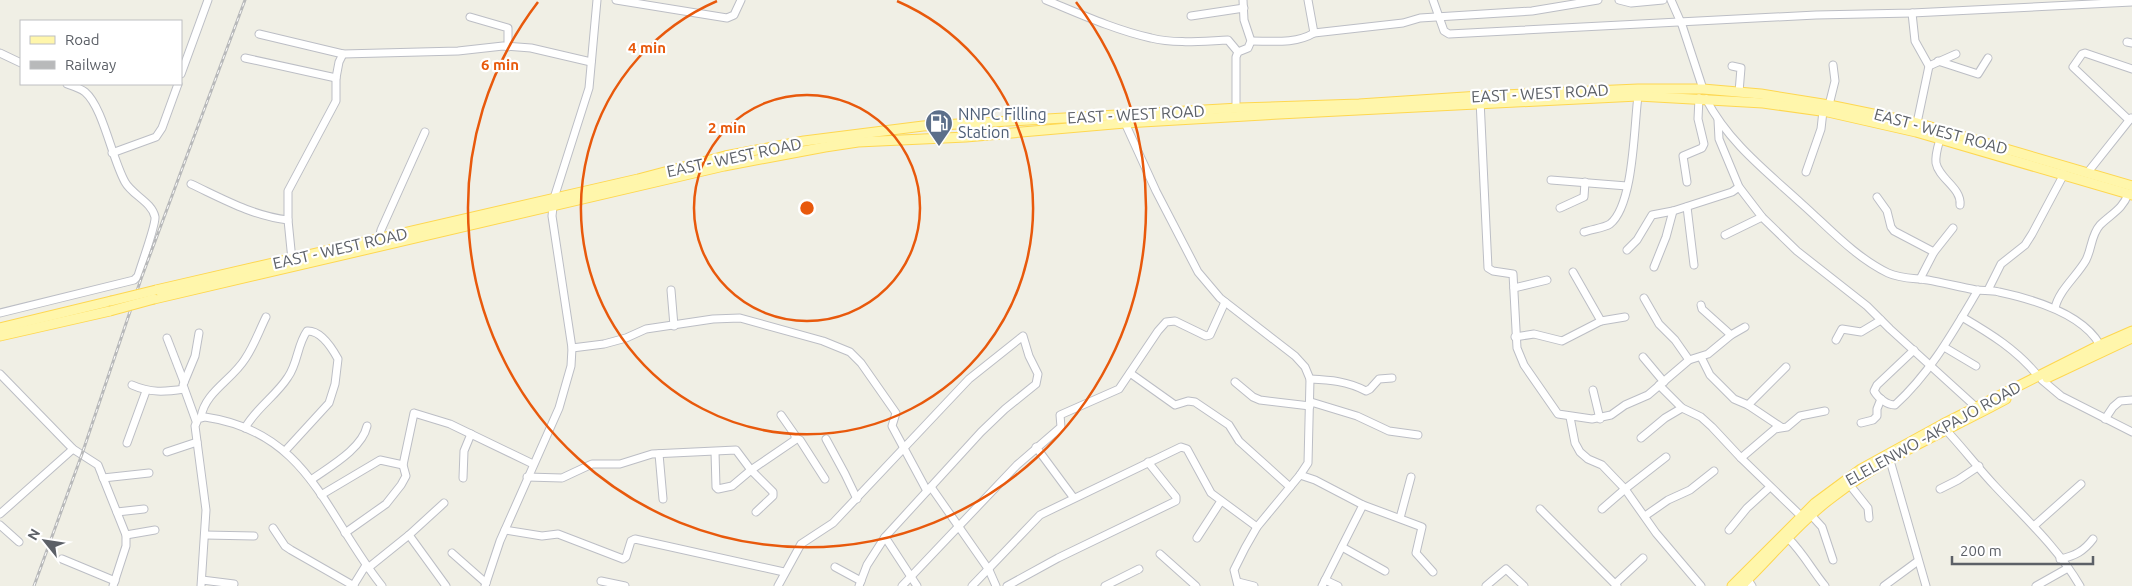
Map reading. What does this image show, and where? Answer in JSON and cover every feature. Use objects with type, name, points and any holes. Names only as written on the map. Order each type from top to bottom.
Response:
[{"type":"main road","name":"EAST - WEST ROAD","points":[[0,336],[110,306],[379,240],[733,164],[849,143],[985,136],[1125,124],[1638,89],[1703,89],[1739,92],[1917,122],[2088,172],[2131,192]]},
{"type":"main road","name":"EAST - WEST ROAD","points":[[155,295],[554,202],[725,156],[835,136],[923,126],[1236,108],[1638,96],[1702,98],[1826,108],[2131,192]]},
{"type":"main road","name":"EAST - WEST ROAD","points":[[0,328],[110,306]]},
{"type":"main road","name":"ELELENWO -AKPAJO ROAD","points":[[1732,586],[1806,516],[1828,492],[1887,461],[1977,408],[2040,378],[2100,345],[2132,330]]},
{"type":"main road","points":[[1747,584],[1789,539],[1806,516],[1849,484],[1887,461],[2040,378],[2132,338]]},
{"type":"street","points":[[182,71],[208,0]]},
{"type":"street","points":[[452,553],[486,584],[505,530],[565,391],[571,366],[572,348],[553,227],[554,202],[589,88],[597,0]]},
{"type":"street","points":[[616,0],[727,18],[734,15],[741,0]]},
{"type":"street","points":[[1046,0],[1152,39],[1188,41],[1228,40],[1238,52]]},
{"type":"street","points":[[1236,108],[1236,58],[1238,52],[1248,48],[1251,41],[1244,20],[1243,0]]},
{"type":"street","points":[[1308,0],[1314,33]]},
{"type":"street","points":[[1433,0],[1444,31],[1448,34],[1816,15],[1912,13],[2132,2]]},
{"type":"street","points":[[1251,41],[1280,41],[1306,38],[1314,33],[1438,17],[1522,12],[1561,3],[1598,0]]},
{"type":"street","points":[[1619,0],[1631,3],[1663,0]]},
{"type":"street","points":[[1671,0],[1681,22],[1703,89]]},
{"type":"street","points":[[1191,16],[1244,8]]},
{"type":"street","points":[[1912,13],[1915,40],[1929,66],[1917,122]]},
{"type":"street","points":[[470,17],[506,27],[508,31],[508,46]]},
{"type":"street","points":[[259,34],[343,54],[449,51],[508,46],[531,48],[591,62]]},
{"type":"street","points":[[0,53],[20,63]]},
{"type":"street","points":[[2088,172],[2131,118],[2073,67],[2082,54],[2085,53],[2132,68]]},
{"type":"street","points":[[292,260],[288,220],[288,191],[336,101],[336,78],[339,62],[343,54]]},
{"type":"street","points":[[1929,66],[1956,54]]},
{"type":"street","points":[[246,58],[336,78]]},
{"type":"street","points":[[1938,62],[1978,74],[1988,58]]},
{"type":"street","points":[[1806,172],[1835,81],[1834,65]]},
{"type":"street","points":[[1732,66],[1741,68],[1739,92]]},
{"type":"street","points":[[0,313],[134,280],[138,276],[155,218],[150,208],[126,185],[92,99],[83,91],[70,85]]},
{"type":"street","points":[[112,153],[156,137],[162,128],[178,85]]},
{"type":"street","points":[[1584,232],[1607,226],[1616,218],[1625,199],[1632,164],[1638,96]]},
{"type":"street","points":[[1702,98],[1718,120],[1762,168],[1842,240],[1888,273],[1904,278],[1988,290],[2055,308],[2087,328],[2100,345]]},
{"type":"street","points":[[1687,182],[1683,156],[1702,148],[1704,144],[1698,119],[1702,98]]},
{"type":"street","points":[[1480,100],[1488,268],[1493,271],[1513,274],[1515,337],[1518,353],[1533,379],[1557,413],[1570,417],[1600,419],[1647,395],[1689,360],[1708,354],[1731,335],[1745,327]]},
{"type":"street","points":[[1718,120],[1719,139],[1739,187],[1762,217],[1797,252],[1867,306],[1977,408]]},
{"type":"street","points":[[1125,124],[1138,155],[1191,260],[1210,287],[1225,302],[1296,356],[1305,367],[1310,379],[1311,404],[1308,463],[1257,527],[1235,567],[1234,574],[1238,584],[1254,586]]},
{"type":"street","points":[[379,240],[381,230],[425,132]]},
{"type":"street","points":[[1940,139],[1936,155],[1936,165],[1941,175],[1959,195],[1960,204]]},
{"type":"street","points":[[1988,290],[2001,264],[2025,245],[2064,174]]},
{"type":"street","points":[[1551,180],[1627,186]]},
{"type":"street","points":[[1560,208],[1584,197],[1585,182]]},
{"type":"street","points":[[191,184],[243,209],[271,218],[288,220]]},
{"type":"street","points":[[1627,250],[1637,240],[1650,217],[1732,192],[1739,187]]},
{"type":"street","points":[[2055,308],[2060,297],[2087,259],[2095,232],[2101,224],[2122,206],[2131,192]]},
{"type":"street","points":[[1878,197],[1887,211],[1894,231],[1934,252]]},
{"type":"street","points":[[1687,206],[1694,265]]},
{"type":"street","points":[[1654,267],[1666,237],[1673,211]]},
{"type":"street","points":[[1725,236],[1762,217]]},
{"type":"street","points":[[1920,279],[1934,252],[1953,228]]},
{"type":"street","points":[[1573,272],[1601,321]]},
{"type":"street","points":[[1514,288],[1547,280]]},
{"type":"street","points":[[672,290],[674,326]]},
{"type":"street","points":[[1914,350],[1877,385],[1874,391],[1881,399],[1892,406],[1915,387],[1932,366],[1978,290]]},
{"type":"street","points":[[1644,298],[1659,324],[1675,340],[1689,360]]},
{"type":"street","points":[[902,586],[1017,465],[1061,427],[1060,415],[1117,390],[1166,322],[1175,321],[1208,336],[1225,302]]},
{"type":"street","points":[[1701,305],[1702,309],[1731,335]]},
{"type":"street","points":[[1515,337],[1534,334],[1562,341],[1601,321],[1625,316]]},
{"type":"street","points":[[234,584],[202,583],[206,504],[197,442],[198,419],[210,397],[245,360],[266,317]]},
{"type":"street","points":[[1962,317],[1993,335],[2010,348],[2061,396],[2132,432]]},
{"type":"street","points":[[572,348],[611,342],[646,329],[706,320],[740,318],[802,334],[850,352],[861,363],[896,413],[892,426],[903,449],[929,489],[960,527],[989,570],[996,586]]},
{"type":"street","points":[[1836,340],[1842,329],[1861,332],[1881,320]]},
{"type":"street","points":[[245,428],[254,412],[287,380],[307,330],[314,331],[324,339],[338,359],[335,384],[329,403],[285,451]]},
{"type":"street","points":[[132,384],[146,391],[164,392],[184,385],[195,356],[199,333]]},
{"type":"street","points":[[778,586],[801,544],[833,523],[969,379],[1023,336],[1029,356],[1038,374],[1036,384],[1005,409],[981,432],[886,537],[867,564],[860,583],[835,567]]},
{"type":"street","points":[[167,338],[198,419]]},
{"type":"street","points":[[1944,347],[1976,366]]},
{"type":"street","points":[[1643,356],[1661,383],[1682,408],[1703,418],[1770,487],[1822,528],[1833,560]]},
{"type":"street","points":[[1701,357],[1707,370],[1737,401],[1748,404],[1781,427],[1787,427],[1805,414],[1825,411]]},
{"type":"street","points":[[1748,404],[1786,367]]},
{"type":"street","points":[[1130,373],[1175,404],[1179,405],[1188,401],[1195,402],[1228,426],[1239,441],[1290,487]]},
{"type":"street","points":[[0,374],[73,449],[96,462],[126,535],[126,546],[114,583],[62,559]]},
{"type":"street","points":[[1310,379],[1336,380],[1368,390],[1379,378],[1392,378]]},
{"type":"street","points":[[1235,382],[1253,397],[1260,400],[1311,404],[1358,416],[1389,431],[1418,435]]},
{"type":"street","points":[[1593,390],[1600,419]]},
{"type":"street","points":[[127,443],[146,391]]},
{"type":"street","points":[[1861,423],[1872,420],[1877,416],[1877,409],[1881,399]]},
{"type":"street","points":[[2105,419],[2113,407],[2120,401],[2132,400]]},
{"type":"street","points":[[1640,438],[1665,418],[1682,408]]},
{"type":"street","points":[[345,533],[375,514],[394,496],[406,476],[403,465],[414,413],[450,424],[533,464]]},
{"type":"street","points":[[781,415],[825,479]]},
{"type":"street","points":[[1570,417],[1575,443],[1580,452],[1588,459],[1602,465],[1624,489],[1701,586]]},
{"type":"street","points":[[198,419],[245,428],[285,451],[300,465],[311,480],[367,567],[382,586]]},
{"type":"street","points":[[311,480],[358,445],[365,435],[367,426]]},
{"type":"street","points":[[1740,458],[1781,427]]},
{"type":"street","points":[[1946,430],[1993,484],[2034,526],[2080,586]]},
{"type":"street","points":[[463,478],[464,451],[471,434]]},
{"type":"street","points":[[715,452],[716,487],[718,489],[732,486],[750,470],[789,446],[796,438]]},
{"type":"street","points":[[826,439],[857,499]]},
{"type":"street","points":[[167,452],[197,442]]},
{"type":"street","points":[[1036,447],[1073,497]]},
{"type":"street","points":[[972,586],[1036,518],[1073,497],[1099,487],[1173,450],[1184,447],[1187,449],[1207,489],[1257,527]]},
{"type":"street","points":[[0,514],[73,449]]},
{"type":"street","points":[[527,477],[557,478],[592,464],[620,464],[647,455],[736,450],[750,470],[773,492],[774,496],[756,512]]},
{"type":"street","points":[[659,454],[663,499]]},
{"type":"street","points":[[1602,509],[1624,489],[1666,458]]},
{"type":"street","points":[[321,495],[380,460],[403,465]]},
{"type":"street","points":[[1887,461],[1926,586]]},
{"type":"street","points":[[1007,586],[1058,558],[1176,501],[1176,497],[1148,462]]},
{"type":"street","points":[[1940,489],[1979,466]]},
{"type":"street","points":[[1645,516],[1671,498],[1690,490],[1714,472]]},
{"type":"street","points":[[103,478],[149,473]]},
{"type":"street","points":[[1300,475],[1315,480],[1363,505],[1422,527],[1416,554],[1433,572]]},
{"type":"street","points":[[1400,518],[1411,477]]},
{"type":"street","points":[[1849,484],[1868,508],[1869,518]]},
{"type":"street","points":[[2034,526],[2081,484]]},
{"type":"street","points":[[1729,530],[1747,508],[1770,487]]},
{"type":"street","points":[[1197,538],[1221,501]]},
{"type":"street","points":[[273,528],[285,546],[290,550],[354,586],[367,567],[409,535],[444,503]]},
{"type":"street","points":[[1338,586],[1323,583],[1363,505]]},
{"type":"street","points":[[117,512],[144,509]]},
{"type":"street","points":[[1540,509],[1616,585],[1643,558]]},
{"type":"street","points":[[0,525],[20,542]]},
{"type":"street","points":[[126,535],[155,530]]},
{"type":"street","points":[[505,530],[542,536],[558,534],[623,559],[626,557],[631,541],[635,539],[784,572]]},
{"type":"street","points":[[205,535],[254,536]]},
{"type":"street","points":[[409,535],[446,586]]},
{"type":"street","points":[[886,537],[918,586]]},
{"type":"street","points":[[1789,539],[1806,557],[1814,573],[1825,586]]},
{"type":"street","points":[[2060,558],[2075,556],[2093,539]]},
{"type":"street","points":[[1342,547],[1385,571]]},
{"type":"street","points":[[1160,554],[1196,586]]},
{"type":"street","points":[[1884,586],[1918,561]]},
{"type":"street","points":[[2036,586],[2068,568]]},
{"type":"street","points":[[1105,586],[1139,569]]},
{"type":"street","points":[[1486,586],[1506,569],[1524,586]]},
{"type":"street","points":[[601,581],[625,586]]},
{"type":"railway","points":[[34,586],[82,454],[141,279],[245,0]]},
{"type":"place","name":"NNPC Filling Station","points":[[939,147]]}]
